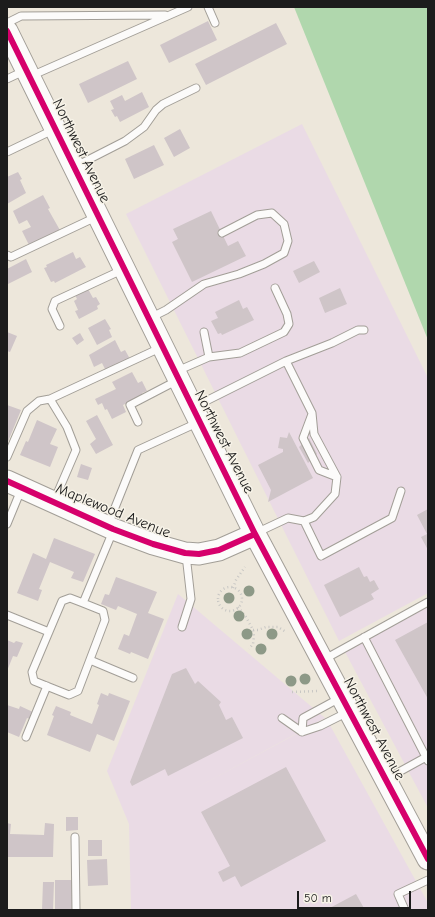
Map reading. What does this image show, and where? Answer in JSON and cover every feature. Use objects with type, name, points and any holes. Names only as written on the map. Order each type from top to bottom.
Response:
[{"type":"main road","name":"Northwest Avenue","points":[[7,31],[255,534],[428,859]]},
{"type":"main road","name":"Maplewood Avenue","points":[[15,484],[110,527],[153,544],[185,553],[199,554],[219,550],[255,534]]},
{"type":"lane","points":[[7,79],[48,67],[188,7]]},
{"type":"lane","points":[[208,7],[215,23]]},
{"type":"lane","points":[[7,23],[21,16],[169,15]]},
{"type":"lane","points":[[74,167],[125,141],[144,127],[156,110],[163,104],[196,88]]},
{"type":"lane","points":[[7,152],[55,129]]},
{"type":"lane","points":[[148,319],[166,310],[204,284],[239,274],[264,264],[284,253],[288,240],[284,224],[272,213],[257,215],[222,233]]},
{"type":"lane","points":[[7,255],[11,257],[98,216]]},
{"type":"lane","points":[[60,326],[52,309],[56,301],[124,269]]},
{"type":"lane","points":[[138,422],[130,405],[177,376],[208,357],[240,353],[284,332],[289,324],[288,314],[275,288]]},
{"type":"lane","points":[[83,603],[138,450],[286,362],[332,343],[358,330],[364,330]]},
{"type":"lane","points":[[204,332],[208,357]]},
{"type":"lane","points":[[7,457],[27,411],[39,401],[50,399],[162,347]]},
{"type":"lane","points":[[255,534],[288,518],[304,521],[314,517],[335,494],[337,477],[314,434],[312,413],[286,362]]},
{"type":"lane","points":[[50,399],[67,427],[76,450],[54,502]]},
{"type":"lane","points":[[312,413],[303,438],[319,470],[337,477]]},
{"type":"lane","points":[[7,524],[15,484]]},
{"type":"lane","points":[[304,521],[321,556],[392,518],[401,491]]},
{"type":"lane","points":[[182,627],[191,599],[185,553]]},
{"type":"lane","points":[[70,598],[83,603],[103,611],[105,620],[78,691],[69,696],[34,681],[32,672],[62,601],[70,598]]},
{"type":"lane","points":[[322,660],[428,602]]},
{"type":"lane","points":[[7,615],[49,632]]},
{"type":"lane","points":[[364,637],[427,758],[386,780]]},
{"type":"lane","points":[[90,660],[133,678]]},
{"type":"lane","points":[[26,738],[47,686]]},
{"type":"lane","points":[[302,732],[320,726],[346,704]]},
{"type":"lane","points":[[302,732],[303,718],[346,704]]},
{"type":"lane","points":[[282,718],[302,732]]},
{"type":"lane","points":[[75,837],[76,910]]},
{"type":"lane","points":[[405,910],[398,894],[428,880]]},
{"type":"path","points":[[233,588],[236,580],[245,567]]},
{"type":"path","points":[[230,587],[237,590],[241,596],[238,607],[232,610],[224,610],[221,607],[218,600],[222,590],[230,587]]},
{"type":"path","points":[[238,607],[246,617],[253,630],[253,644],[249,649]]},
{"type":"path","points":[[253,630],[266,627],[278,627],[287,632]]},
{"type":"path","points":[[292,692],[318,691]]},
{"type":"shaded area","points":[[302,124],[428,378],[428,593],[339,641],[126,214]]},
{"type":"shaded area","points":[[178,594],[325,718],[183,795],[326,718],[428,903],[428,910],[131,910],[129,824],[107,771]]},
{"type":"shaded area","points":[[428,604],[428,808],[344,650]]},
{"type":"green space","points":[[294,7],[428,7],[428,340]]},
{"type":"building","points":[[208,21],[217,40],[169,63],[160,45]]},
{"type":"building","points":[[276,23],[287,44],[206,85],[195,64]]},
{"type":"building","points":[[128,61],[137,79],[88,103],[79,84]]},
{"type":"building","points":[[142,92],[149,107],[120,122],[111,110],[114,109],[110,101],[122,95],[125,101]]},
{"type":"building","points":[[180,129],[190,148],[174,157],[164,138]]},
{"type":"building","points":[[154,145],[164,165],[134,179],[125,159]]},
{"type":"building","points":[[18,172],[22,179],[20,180],[26,193],[7,204],[7,177]]},
{"type":"building","points":[[43,195],[50,208],[48,209],[61,232],[30,247],[22,231],[31,227],[27,220],[19,224],[13,211]]},
{"type":"building","points":[[211,211],[228,246],[238,241],[246,256],[192,282],[172,242],[178,239],[173,229]]},
{"type":"building","points":[[73,252],[76,259],[80,257],[86,267],[55,283],[54,281],[51,282],[44,268],[47,267],[46,265]]},
{"type":"building","points":[[26,259],[32,272],[8,284],[7,269]]},
{"type":"building","points":[[314,261],[320,272],[299,283],[293,271]]},
{"type":"building","points":[[340,288],[347,304],[325,313],[319,298]]},
{"type":"building","points":[[88,289],[93,298],[96,297],[100,304],[97,306],[98,309],[79,319],[75,311],[78,310],[74,301],[77,299],[75,295]]},
{"type":"building","points":[[239,300],[243,309],[247,307],[254,320],[222,335],[221,333],[218,334],[211,321],[218,318],[215,312]]},
{"type":"building","points":[[105,319],[111,329],[109,330],[112,337],[97,345],[88,328]]},
{"type":"building","points":[[7,332],[17,336],[10,352],[7,351]]},
{"type":"building","points":[[80,333],[84,340],[77,345],[72,338]]},
{"type":"building","points":[[115,340],[121,352],[125,350],[130,359],[106,371],[102,363],[94,367],[89,355]]},
{"type":"building","points":[[132,372],[138,383],[142,381],[147,391],[142,393],[143,395],[123,405],[126,412],[112,419],[102,403],[98,405],[95,399],[116,389],[112,382]]},
{"type":"building","points":[[7,405],[21,410],[7,444]]},
{"type":"building","points":[[97,415],[113,445],[96,454],[90,444],[96,439],[86,421]]},
{"type":"building","points":[[37,420],[57,429],[50,444],[58,447],[50,467],[20,455],[26,441],[28,442]]},
{"type":"building","points":[[289,432],[313,478],[268,502],[271,490],[258,465],[283,452],[283,449],[278,448],[280,437],[287,438]]},
{"type":"building","points":[[309,438],[317,454],[308,463],[299,447]]},
{"type":"building","points":[[81,464],[92,468],[88,480],[77,477]]},
{"type":"building","points":[[428,509],[428,550],[421,537],[427,534],[417,515]]},
{"type":"building","points":[[54,538],[95,554],[83,582],[71,578],[74,572],[50,562],[39,589],[42,590],[38,601],[17,593],[33,553],[46,559]]},
{"type":"building","points":[[359,567],[364,577],[367,576],[370,582],[374,580],[379,589],[371,594],[374,599],[340,617],[324,585]]},
{"type":"building","points":[[116,577],[157,592],[148,613],[164,619],[148,659],[131,652],[130,654],[118,649],[124,634],[129,636],[137,614],[118,606],[116,610],[101,604],[105,594],[109,595]]},
{"type":"building","points":[[428,622],[428,699],[395,640]]},
{"type":"building","points":[[7,640],[14,643],[16,641],[23,643],[17,657],[13,656],[7,671]]},
{"type":"building","points":[[186,668],[195,684],[198,681],[221,702],[219,705],[226,720],[232,717],[243,738],[168,776],[165,769],[132,786],[130,782],[172,674]]},
{"type":"building","points":[[101,693],[108,696],[109,693],[130,701],[114,741],[97,734],[90,752],[47,735],[56,706],[71,712],[70,715],[92,724],[99,705],[97,704]]},
{"type":"building","points":[[7,705],[19,709],[20,706],[33,712],[30,719],[27,718],[19,737],[7,732]]},
{"type":"building","points":[[286,767],[326,841],[241,887],[235,876],[223,882],[218,872],[230,866],[201,812]]},
{"type":"building","points":[[66,817],[78,817],[78,830],[66,831]]},
{"type":"building","points":[[7,823],[11,824],[10,834],[44,835],[45,823],[54,824],[53,857],[7,857]]},
{"type":"building","points":[[88,840],[102,840],[102,856],[88,856]]},
{"type":"building","points":[[107,859],[108,885],[88,886],[87,860]]},
{"type":"building","points":[[55,880],[73,880],[72,910],[55,910]]},
{"type":"building","points":[[43,882],[54,882],[53,910],[42,910]]},
{"type":"building","points":[[356,894],[365,910],[326,910]]},
{"type":"cycle path","points":[[7,31],[255,534],[428,859]]},
{"type":"cycle path","points":[[7,481],[113,529],[153,544],[185,553],[199,554],[219,550],[255,534]]}]
